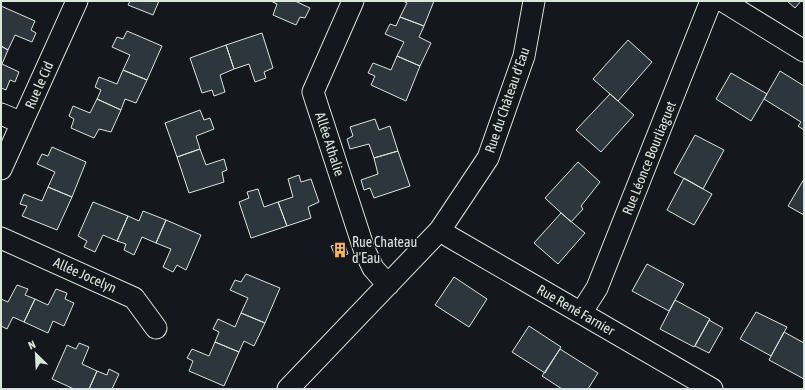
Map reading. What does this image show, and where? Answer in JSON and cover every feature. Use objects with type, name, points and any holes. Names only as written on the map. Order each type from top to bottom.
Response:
[{"type":"street","name":"Rue le Cid","points":[[1,169],[77,1]]},
{"type":"street","name":"Allée Athalie","points":[[353,1],[313,92],[364,249],[373,268],[388,285]]},
{"type":"street","name":"Rue du Château d'Eau","points":[[288,389],[440,230],[488,158],[524,56],[534,1]]},
{"type":"street","name":"Rue Léonce Bourliaguet","points":[[581,313],[597,288],[711,1]]},
{"type":"street","points":[[723,1],[804,51]]},
{"type":"street","points":[[1,114],[22,123]]},
{"type":"street","name":"Rue René Farnier","points":[[440,230],[712,389]]},
{"type":"street","name":"Allée Jocelyn","points":[[1,238],[134,298],[156,328]]},
{"type":"building","points":[[130,1],[159,1],[153,15],[128,5]]},
{"type":"building","points":[[271,1],[295,1],[310,8],[305,18],[300,17],[296,25],[273,15],[277,4]]},
{"type":"building","points":[[403,1],[434,1],[424,26],[400,17],[407,3]]},
{"type":"building","points":[[787,1],[801,1],[795,8]]},
{"type":"building","points":[[1,6],[35,21],[31,30],[36,33],[32,42],[15,35],[8,50],[1,46]]},
{"type":"building","points":[[400,17],[424,26],[419,37],[431,43],[420,66],[397,56],[404,42],[385,34],[390,24],[396,26]]},
{"type":"building","points":[[127,31],[162,46],[147,80],[123,70],[130,55],[112,47],[117,37],[123,39]]},
{"type":"building","points":[[262,33],[273,68],[264,72],[266,78],[255,82],[249,64],[234,69],[226,45]]},
{"type":"building","points":[[628,40],[652,62],[618,101],[593,79]]},
{"type":"building","points":[[226,45],[234,69],[220,75],[225,92],[214,96],[212,90],[202,93],[190,58]]},
{"type":"building","points":[[1,46],[8,50],[2,64],[19,72],[15,82],[10,80],[6,90],[1,88]]},
{"type":"building","points":[[397,56],[420,66],[406,101],[371,85],[375,76],[368,73],[373,63],[391,70]]},
{"type":"building","points":[[123,70],[147,80],[136,103],[125,99],[121,110],[97,99],[101,90],[95,87],[99,77],[117,84]]},
{"type":"building","points":[[780,71],[804,86],[804,130],[798,126],[801,122],[764,99]]},
{"type":"building","points":[[731,73],[767,94],[751,121],[716,99]]},
{"type":"building","points":[[610,94],[634,115],[601,152],[576,130]]},
{"type":"building","points":[[97,99],[121,110],[111,132],[99,129],[94,138],[71,128],[74,119],[69,116],[73,106],[90,113]]},
{"type":"building","points":[[200,110],[204,120],[210,118],[214,129],[196,136],[200,149],[177,157],[165,123]]},
{"type":"building","points":[[375,119],[379,130],[390,126],[398,151],[374,158],[369,144],[350,149],[347,139],[353,136],[350,127]]},
{"type":"building","points":[[695,135],[724,150],[703,189],[674,173]]},
{"type":"building","points":[[52,147],[86,162],[72,197],[48,187],[55,172],[37,164],[42,154],[48,156]]},
{"type":"building","points":[[200,149],[206,165],[224,159],[227,170],[222,172],[224,182],[189,193],[177,157]]},
{"type":"building","points":[[398,151],[410,186],[374,198],[370,188],[364,190],[361,180],[378,174],[374,158]]},
{"type":"building","points":[[578,162],[600,182],[581,206],[583,209],[571,222],[545,198]]},
{"type":"building","points":[[299,175],[301,182],[311,179],[319,202],[308,207],[311,218],[287,226],[278,202],[293,197],[288,179]]},
{"type":"building","points":[[684,178],[712,194],[694,225],[667,210]]},
{"type":"building","points":[[804,179],[804,215],[788,206]]},
{"type":"building","points":[[48,187],[72,197],[57,230],[22,216],[27,206],[20,204],[24,194],[42,201]]},
{"type":"building","points":[[258,189],[264,207],[278,202],[287,226],[251,238],[239,202],[249,198],[247,192]]},
{"type":"building","points":[[93,202],[128,216],[117,241],[103,235],[95,252],[84,247],[87,241],[78,236]]},
{"type":"building","points":[[143,211],[166,220],[156,243],[142,237],[134,255],[124,250],[126,244],[117,241],[128,216],[139,221]]},
{"type":"building","points":[[561,213],[585,233],[558,264],[534,243]]},
{"type":"building","points":[[166,220],[201,235],[186,270],[177,265],[173,272],[163,267],[171,249],[156,243]]},
{"type":"building","name":"Rue Chateau d'Eau","points":[[344,242],[348,254],[336,258],[331,246]]},
{"type":"building","points":[[647,264],[684,284],[669,311],[632,291]]},
{"type":"building","points":[[246,274],[280,288],[265,323],[241,313],[248,298],[230,290],[235,280],[241,282]]},
{"type":"building","points":[[454,277],[487,299],[469,327],[435,305]]},
{"type":"building","points":[[17,285],[28,289],[25,295],[35,299],[24,322],[13,317],[7,329],[1,326],[1,299],[8,302]]},
{"type":"building","points":[[56,289],[67,293],[65,299],[74,303],[64,326],[53,321],[48,333],[24,322],[35,299],[48,305]]},
{"type":"building","points":[[675,300],[710,319],[694,347],[660,329]]},
{"type":"building","points":[[756,312],[787,327],[771,356],[740,339]]},
{"type":"building","points":[[241,313],[265,323],[254,346],[244,341],[239,352],[215,342],[219,332],[213,329],[218,319],[235,327]]},
{"type":"building","points":[[709,320],[723,328],[709,353],[695,346]]},
{"type":"building","points":[[529,326],[561,347],[545,373],[512,352]]},
{"type":"building","points":[[784,332],[804,343],[804,379],[769,360]]},
{"type":"building","points":[[215,342],[239,352],[224,386],[189,371],[193,361],[187,358],[192,349],[209,356]]},
{"type":"building","points":[[79,343],[89,347],[82,364],[97,371],[89,389],[74,389],[52,379],[67,345],[76,349]]},
{"type":"building","points":[[560,349],[598,373],[588,389],[562,389],[542,376]]},
{"type":"building","points":[[109,369],[119,374],[112,389],[89,389],[97,371],[107,375]]},
{"type":"place","name":"Rue Chateau d'Eau","points":[[340,250]]}]
